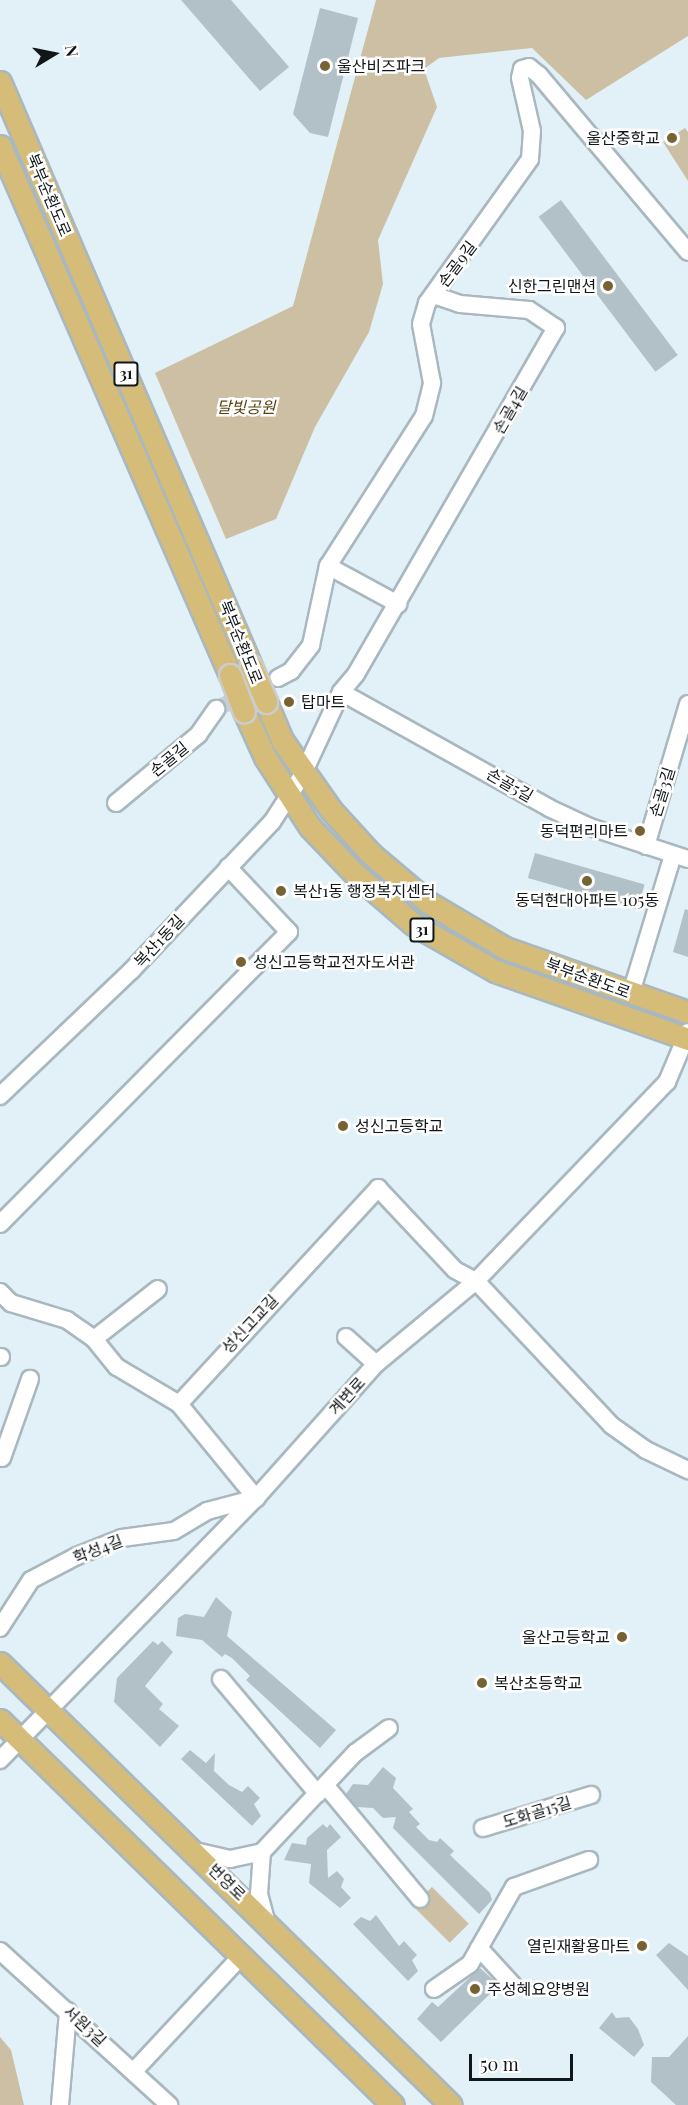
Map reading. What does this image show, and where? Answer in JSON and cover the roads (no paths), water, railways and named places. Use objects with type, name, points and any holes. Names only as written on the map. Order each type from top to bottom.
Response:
[{"type":"main road","name":"북부순환도로","points":[[0,82],[266,702],[303,774],[371,854],[429,903],[505,948],[688,1012]]},
{"type":"main road","name":"북부순환도로","points":[[0,146],[244,711],[289,798],[354,873],[413,924],[456,951],[506,975],[687,1036]]},
{"type":"main road","name":"번영로","points":[[6,1669],[266,1920],[451,2105]]},
{"type":"main road","points":[[0,1720],[393,2105]]},
{"type":"street","name":"손골9길","points":[[278,678],[291,671],[311,645],[328,566],[424,416],[431,366],[421,324],[434,295],[530,159],[532,131],[520,78],[522,69],[529,67],[688,252]]},
{"type":"street","name":"손골4길","points":[[303,774],[341,692],[398,604],[556,328],[529,310],[469,305],[434,295]]},
{"type":"street","points":[[328,566],[398,604]]},
{"type":"street","name":"손골5길","points":[[341,692],[549,808],[680,857]]},
{"type":"street","name":"손골3길","points":[[646,846],[688,704]]},
{"type":"street","name":"손골길","points":[[116,802],[198,735],[216,709]]},
{"type":"street","name":"복산1동길","points":[[0,1096],[131,971],[289,798],[303,774]]},
{"type":"street","points":[[631,993],[680,857]]},
{"type":"street","points":[[0,1224],[290,932],[228,867]]},
{"type":"street","name":"계변로","points":[[0,1760],[256,1498],[376,1364],[476,1281],[667,1082],[687,1036]]},
{"type":"street","name":"성신고교길","points":[[179,1404],[378,1188],[455,1270],[476,1281]]},
{"type":"street","points":[[476,1281],[611,1425],[646,1450],[688,1470]]},
{"type":"street","points":[[94,1338],[158,1288]]},
{"type":"street","points":[[0,1292],[11,1303],[67,1320],[94,1338],[117,1367],[179,1404],[256,1498]]},
{"type":"street","points":[[346,1337],[376,1364]]},
{"type":"street","points":[[2,1458],[30,1379]]},
{"type":"street","name":"학성4길","points":[[0,1628],[31,1580],[40,1575],[122,1538],[174,1531],[207,1511],[256,1498]]},
{"type":"street","points":[[221,1679],[420,1899]]},
{"type":"street","points":[[195,1851],[230,1859],[262,1852],[356,1753],[389,1728]]},
{"type":"street","name":"도화골15길","points":[[483,1828],[591,1795]]},
{"type":"street","points":[[262,1852],[259,1894],[266,1920]]},
{"type":"street","points":[[434,1989],[470,1964],[514,1887],[589,1860]]},
{"type":"street","points":[[479,1948],[513,1985]]},
{"type":"street","name":"서원3길","points":[[0,1951],[169,2105]]},
{"type":"street","points":[[134,2071],[242,1955]]},
{"type":"street","points":[[60,2105],[68,2011]]},
{"type":"tunnel","points":[[216,709],[278,678]]},
{"type":"place","name":"울산비즈파크","points":[[325,66]]},
{"type":"place","name":"울산중학교","points":[[672,138]]},
{"type":"place","name":"신한그린맨션","points":[[608,286]]},
{"type":"place","name":"탑마트","points":[[289,702]]},
{"type":"place","name":"동덕편리마트","points":[[640,831]]},
{"type":"place","name":"동덕현대아파트 105동","points":[[587,881]]},
{"type":"place","name":"복산1동 행정복지센터","points":[[281,891]]},
{"type":"place","name":"성신고등학교전자도서관","points":[[241,962]]},
{"type":"place","name":"성신고등학교","points":[[343,1126]]},
{"type":"place","name":"울산고등학교","points":[[622,1637]]},
{"type":"place","name":"복산초등학교","points":[[482,1683]]},
{"type":"place","name":"열린재활용마트","points":[[642,1946]]},
{"type":"place","name":"주성혜요양병원","points":[[475,1989]]},
{"type":"park label","name":"달빛공원","points":[[246,407]]}]
